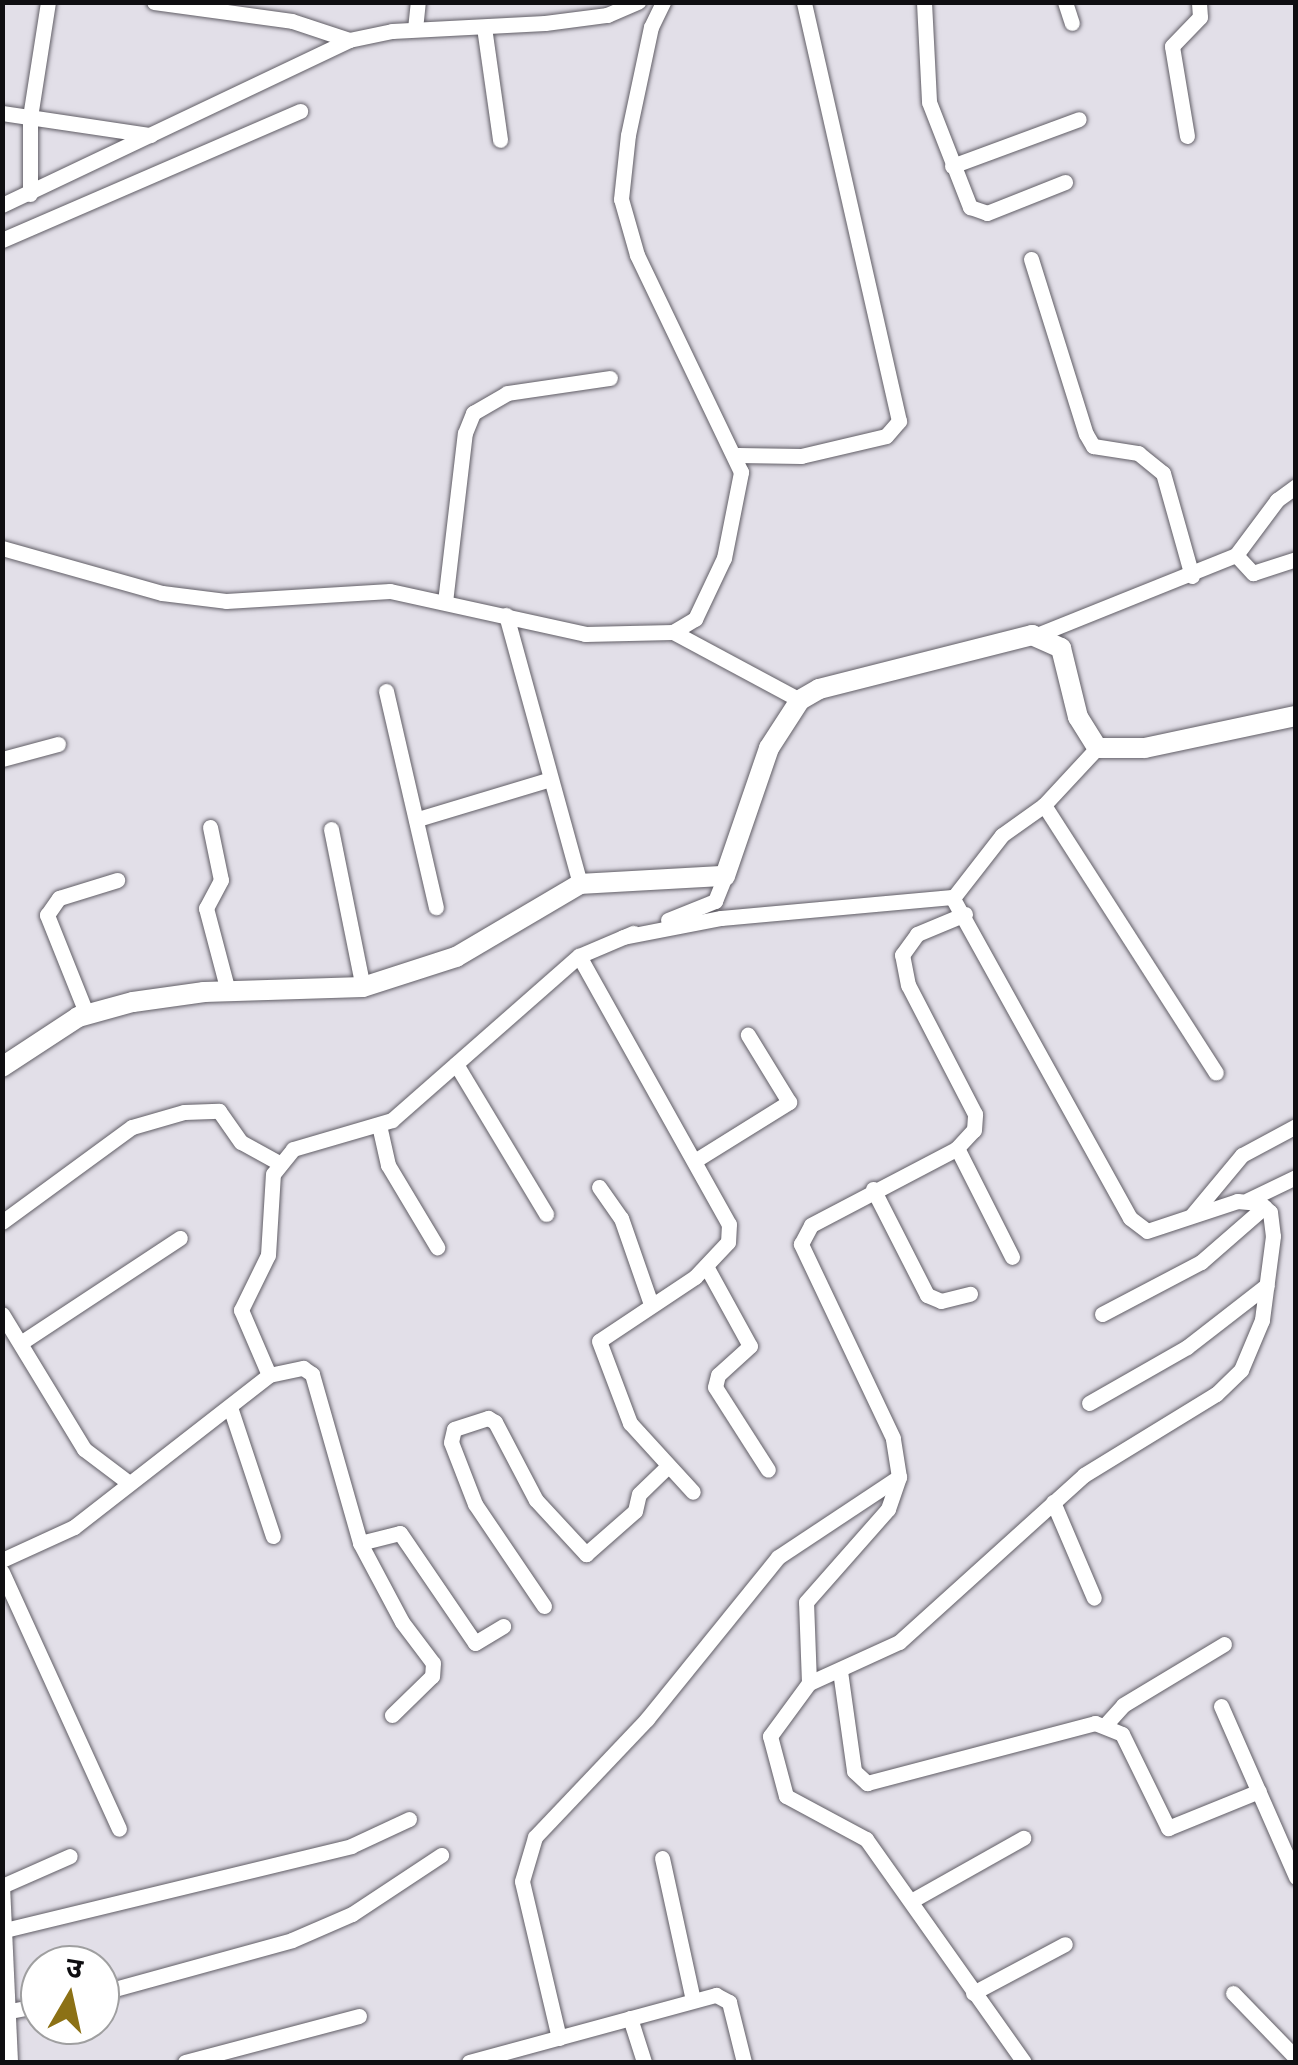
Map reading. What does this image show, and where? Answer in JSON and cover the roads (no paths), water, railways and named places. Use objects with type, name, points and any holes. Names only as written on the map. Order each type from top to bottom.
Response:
[{"type":"street","points":[[30,194],[30,117],[48,2]]},
{"type":"street","points":[[154,2],[292,21],[350,40]]},
{"type":"street","points":[[290,2],[292,21]]},
{"type":"street","points":[[415,29],[418,2]]},
{"type":"street","points":[[2,205],[350,40],[415,29],[484,27],[606,15],[638,2]]},
{"type":"street","points":[[2,548],[162,594],[226,602],[352,591],[445,602],[585,634],[673,632],[695,619],[724,558],[740,490],[738,455],[637,256],[621,199],[651,26],[663,2]]},
{"type":"street","points":[[738,455],[801,456],[886,436],[899,421],[804,2]]},
{"type":"street","points":[[924,2],[930,102],[952,166],[977,212],[1065,182]]},
{"type":"street","points":[[1065,2],[1072,24]]},
{"type":"street","points":[[1187,136],[1172,46],[1200,17],[1199,2]]},
{"type":"street","points":[[484,27],[500,140]]},
{"type":"street","points":[[2,240],[300,111]]},
{"type":"street","points":[[2,112],[150,136]]},
{"type":"street","points":[[952,166],[1079,120]]},
{"type":"street","points":[[1031,260],[1086,434],[1093,446],[1138,453],[1163,474],[1192,576]]},
{"type":"street","points":[[445,602],[473,414],[507,393],[610,378]]},
{"type":"street","points":[[269,1375],[241,1310],[268,1254],[270,1186],[279,1164],[314,1138],[379,1125],[456,1064],[579,956],[706,907],[725,876],[769,748],[800,700],[820,688],[1036,636],[1192,576],[1236,556],[1277,500],[1296,486]]},
{"type":"street","points":[[1236,556],[1253,573],[1296,559]]},
{"type":"street","points":[[506,614],[547,780],[580,884]]},
{"type":"street","points":[[673,632],[800,700]]},
{"type":"street","points":[[1036,636],[1061,648],[1078,718],[1098,748]]},
{"type":"street","points":[[386,690],[436,908]]},
{"type":"street","points":[[623,936],[732,916],[953,898],[1002,835],[1044,804],[1098,748],[1145,748],[1296,716]]},
{"type":"street","points":[[2,759],[58,744]]},
{"type":"street","points":[[418,819],[547,780]]},
{"type":"street","points":[[1044,804],[1216,1074]]},
{"type":"street","points":[[210,827],[222,880],[206,908],[228,991]]},
{"type":"street","points":[[330,828],[363,987]]},
{"type":"street","points":[[2,1068],[87,1015],[133,1002],[228,991],[363,987],[456,957],[580,884],[725,876]]},
{"type":"street","points":[[87,1015],[47,915],[58,898],[116,880]]},
{"type":"street","points":[[953,898],[965,914],[986,966],[1130,1218],[1147,1231],[1248,1200],[1296,1177]]},
{"type":"street","points":[[809,1683],[806,1602],[888,1509],[900,1477],[893,1438],[801,1244],[811,1226],[873,1188],[957,1148],[974,1130],[975,1114],[908,985],[902,955],[917,934],[965,914]]},
{"type":"street","points":[[579,956],[696,1160],[730,1234],[706,1266],[604,1333],[598,1350],[630,1423],[693,1492]]},
{"type":"street","points":[[696,1160],[789,1102],[748,1035]]},
{"type":"street","points":[[456,1064],[546,1214]]},
{"type":"street","points":[[2,1222],[111,1140],[184,1112],[219,1111],[242,1142],[279,1164]]},
{"type":"street","points":[[379,1125],[388,1165],[437,1247]]},
{"type":"street","points":[[1192,1215],[1242,1155],[1296,1126]]},
{"type":"street","points":[[957,1148],[1012,1257]]},
{"type":"street","points":[[599,1187],[621,1218],[651,1304]]},
{"type":"street","points":[[873,1188],[927,1296],[941,1301],[970,1294]]},
{"type":"street","points":[[1248,1200],[1264,1206]]},
{"type":"street","points":[[1024,2062],[866,1839],[786,1796],[778,1781],[770,1736],[809,1683],[899,1642],[1054,1502],[1118,1450],[1216,1394],[1241,1370],[1262,1320],[1273,1236],[1264,1206]]},
{"type":"street","points":[[1102,1314],[1201,1262],[1264,1206]]},
{"type":"street","points":[[22,1342],[180,1238]]},
{"type":"street","points":[[706,1266],[750,1346],[718,1375],[715,1387],[768,1470]]},
{"type":"street","points":[[1090,1403],[1188,1346],[1267,1284]]},
{"type":"street","points":[[2,1314],[84,1449],[129,1483]]},
{"type":"street","points":[[2,1560],[49,1544],[269,1375],[303,1368],[312,1374],[360,1543],[402,1622],[433,1663],[432,1676],[392,1715]]},
{"type":"street","points":[[230,1407],[272,1536]]},
{"type":"street","points":[[544,1606],[475,1504],[451,1442],[454,1429],[488,1418],[494,1422],[536,1500],[586,1554],[636,1510],[639,1494],[667,1466]]},
{"type":"street","points":[[559,2038],[522,1881],[535,1837],[647,1719],[778,1558],[900,1477]]},
{"type":"street","points":[[1054,1502],[1094,1598]]},
{"type":"street","points":[[360,1543],[388,1531],[400,1533],[475,1643],[503,1626]]},
{"type":"street","points":[[2,1572],[119,1829]]},
{"type":"street","points":[[840,1671],[854,1771],[867,1784],[1107,1723],[1123,1704],[1224,1644]]},
{"type":"street","points":[[1221,1706],[1296,1877]]},
{"type":"street","points":[[1107,1723],[1122,1734],[1168,1828],[1259,1792]]},
{"type":"street","points":[[9,1929],[351,1846],[409,1819]]},
{"type":"street","points":[[911,1901],[1023,1838]]},
{"type":"street","points":[[7,2056],[9,1929],[3,1886],[70,1856]]},
{"type":"street","points":[[120,1987],[292,1940],[352,1914],[441,1856]]},
{"type":"street","points":[[662,1858],[694,2000]]},
{"type":"street","points":[[972,1993],[1064,1944]]},
{"type":"street","points":[[1233,1993],[1296,2058]]},
{"type":"street","points":[[469,2062],[694,2000],[724,1996],[744,2062]]},
{"type":"street","points":[[10,2011],[20,2009]]},
{"type":"street","points":[[185,2062],[360,2016]]},
{"type":"street","points":[[630,2018],[644,2062]]}]
